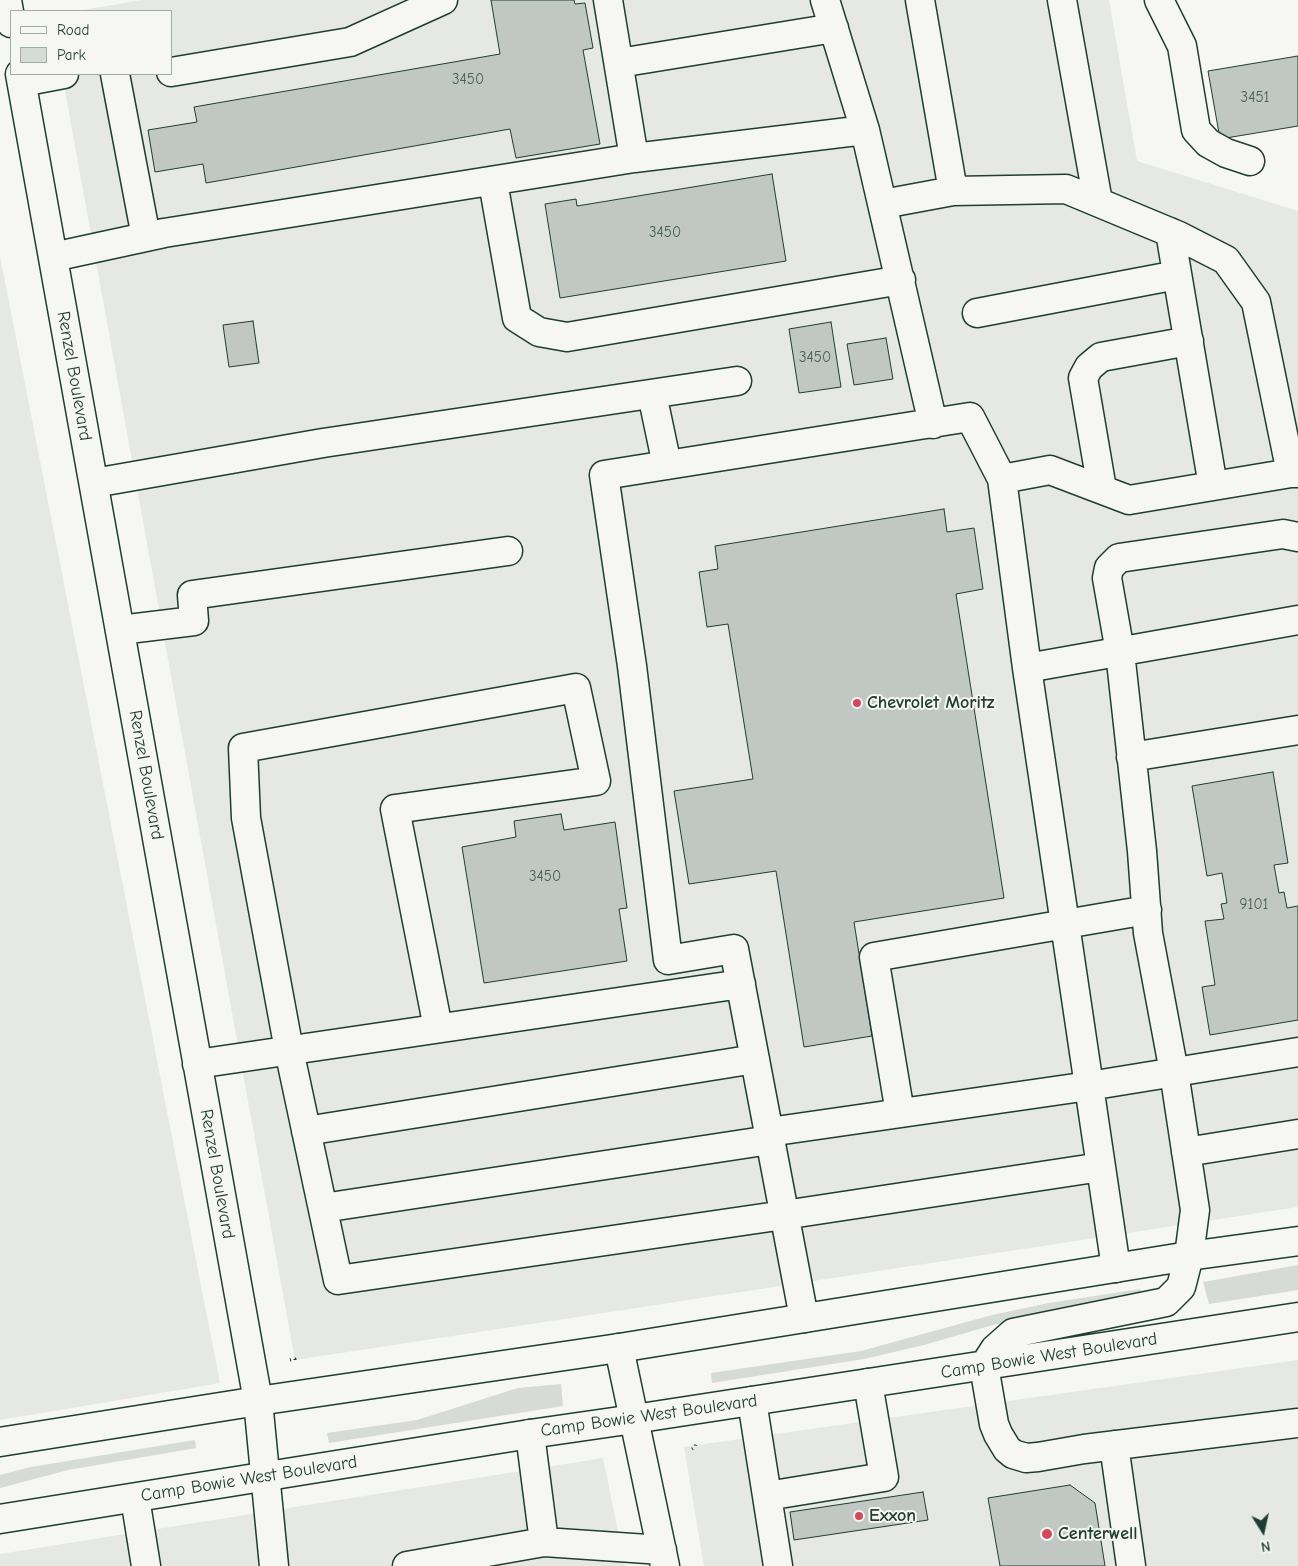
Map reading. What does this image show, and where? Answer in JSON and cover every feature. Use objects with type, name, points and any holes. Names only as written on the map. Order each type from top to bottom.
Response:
[{"type":"main road","points":[[172,72],[350,42],[443,0]]},
{"type":"main road","points":[[608,0],[634,158]]},
{"type":"main road","points":[[825,0],[865,130],[934,424]]},
{"type":"main road","points":[[920,0],[953,191]]},
{"type":"main road","points":[[1062,0],[1098,202]]},
{"type":"main road","points":[[1158,0],[1182,46],[1196,130],[1208,143],[1226,153],[1250,160]]},
{"type":"main road","points":[[618,63],[834,28]]},
{"type":"main road","points":[[21,78],[53,75]]},
{"type":"main road","points":[[114,75],[146,237]]},
{"type":"main road","name":"Renzel Boulevard","points":[[21,78],[258,1401],[274,1566]]},
{"type":"main road","points":[[53,257],[146,237],[634,158],[865,130]]},
{"type":"main road","points":[[493,182],[517,318],[539,332],[567,337],[900,280]]},
{"type":"main road","points":[[883,204],[953,191],[1066,189],[1170,232],[1226,260],[1256,302],[1294,473],[1129,500],[1050,470],[1002,479]]},
{"type":"main road","points":[[1170,232],[1213,486]]},
{"type":"main road","points":[[977,313],[1177,275]]},
{"type":"main road","points":[[1102,489],[1083,378],[1089,367],[1101,357],[1189,341]]},
{"type":"main road","points":[[94,484],[322,443],[737,381]]},
{"type":"main road","points":[[652,394],[667,465]]},
{"type":"main road","points":[[804,1318],[734,949],[668,960],[632,666],[604,475],[970,417],[1002,479],[1027,668],[1116,1268]]},
{"type":"main road","points":[[1298,537],[1283,534],[1119,558],[1109,568],[1107,578],[1120,652],[1142,851],[1148,933],[1174,1072],[1195,1210],[1189,1256],[1181,1287],[1166,1302],[1013,1333],[995,1349],[984,1366],[994,1424],[1002,1442],[1013,1454],[1026,1458],[1298,1423]]},
{"type":"main road","points":[[120,630],[194,620],[192,595],[508,551]]},
{"type":"main road","points":[[1027,668],[1298,620]]},
{"type":"main road","points":[[438,1028],[395,809],[596,781],[576,688],[243,748],[246,818],[289,1050],[338,1280],[1101,1167]]},
{"type":"main road","points":[[1131,758],[1298,730]]},
{"type":"main road","points":[[900,1113],[874,957],[1147,910]]},
{"type":"main road","points":[[197,1064],[741,984]]},
{"type":"main road","points":[[322,1208],[900,1113],[1090,1086],[1298,1052]]},
{"type":"main road","points":[[306,1131],[755,1060]]},
{"type":"main road","points":[[1186,1152],[1298,1134]]},
{"type":"main road","points":[[0,1442],[258,1401],[618,1348],[1189,1256],[1298,1241]]},
{"type":"main road","name":"Camp Bowie West Boulevard","points":[[0,1519],[530,1434],[1298,1317]]},
{"type":"main road","points":[[407,1566],[544,1542],[664,1558],[618,1348]]},
{"type":"main road","points":[[767,1496],[884,1477],[868,1383]]},
{"type":"main road","points":[[752,1401],[778,1566]]},
{"type":"main road","points":[[530,1434],[544,1542]]},
{"type":"main road","points":[[1114,1446],[1131,1566]]},
{"type":"main road","points":[[135,1498],[146,1566]]},
{"type":"path","points":[[290,1360],[294,1359],[295,1362]]},
{"type":"path","points":[[692,1449],[695,1448],[696,1442]]},
{"type":"shaded area","points":[[142,0],[1109,0],[1137,161],[1298,211],[1298,1207],[295,1360],[62,75],[172,75],[172,10],[83,10]]},
{"type":"shaded area","points":[[0,256],[220,1383],[0,1420]]},
{"type":"shaded area","points":[[1298,1360],[1298,1566],[704,1566],[684,1447]]},
{"type":"shaded area","points":[[603,1458],[625,1566],[0,1566],[0,1554]]},
{"type":"green space","points":[[1298,1265],[1298,1290],[1209,1304],[1203,1282]]},
{"type":"green space","points":[[1140,1289],[1142,1297],[993,1325],[924,1345],[864,1359],[712,1383],[711,1373],[861,1351],[992,1315],[1049,1303]]},
{"type":"green space","points":[[561,1384],[563,1406],[329,1443],[327,1433],[417,1420],[518,1388]]},
{"type":"green space","points":[[195,1440],[196,1448],[68,1470],[0,1488],[0,1475],[31,1467]]},
{"type":"building","points":[[491,0],[574,0],[575,4],[585,3],[593,48],[583,50],[600,144],[516,158],[510,129],[206,183],[203,164],[155,172],[148,130],[197,122],[194,107],[500,54]]},
{"type":"building","points":[[1298,56],[1298,126],[1220,139],[1208,71]]},
{"type":"building","points":[[772,174],[786,261],[560,298],[545,204],[576,199],[577,206]]},
{"type":"building","points":[[253,321],[259,363],[229,367],[223,325]]},
{"type":"building","points":[[831,322],[841,387],[799,393],[789,329]]},
{"type":"building","points":[[886,338],[893,379],[854,385],[847,344]]},
{"type":"building","name":"Chevrolet Moritz","points":[[944,509],[947,532],[974,528],[983,589],[956,594],[1004,898],[854,922],[872,1036],[804,1047],[776,871],[689,884],[674,791],[753,779],[728,624],[707,627],[699,572],[718,569],[715,546]]},
{"type":"building","points":[[1273,772],[1288,863],[1274,865],[1279,893],[1284,892],[1287,908],[1298,906],[1298,1020],[1210,1035],[1202,987],[1215,985],[1205,921],[1224,919],[1221,904],[1227,903],[1222,873],[1207,876],[1192,786]]},
{"type":"building","points":[[561,814],[564,830],[615,822],[627,908],[619,909],[627,961],[484,983],[462,847],[516,837],[514,821]]},
{"type":"building","name":"Centerwell","points":[[1070,1485],[1095,1503],[1105,1566],[1000,1566],[988,1498]]},
{"type":"building","name":"Exxon","points":[[923,1492],[928,1520],[794,1540],[790,1512]]},
{"type":"place","name":"Chevrolet Moritz","points":[[857,703]]},
{"type":"place","name":"Exxon","points":[[859,1516]]},
{"type":"place","name":"Centerwell","points":[[1047,1534]]}]
